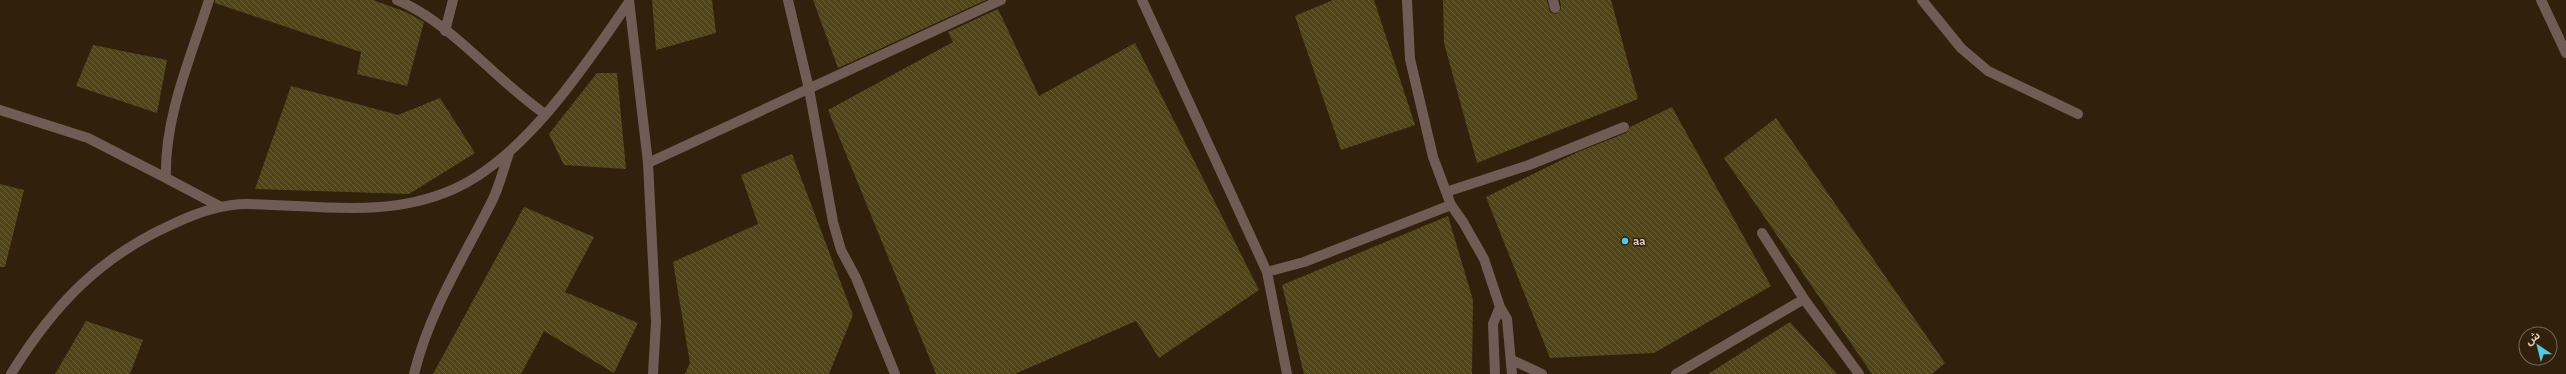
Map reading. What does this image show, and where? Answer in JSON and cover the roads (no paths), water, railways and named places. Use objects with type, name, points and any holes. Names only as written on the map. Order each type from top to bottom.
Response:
[{"type":"street","points":[[166,178],[165,157],[174,111],[209,0]]},
{"type":"street","points":[[397,0],[412,6],[445,31],[515,92],[545,114]]},
{"type":"street","points":[[445,31],[453,0]]},
{"type":"street","points":[[788,0],[809,89],[832,222],[841,250],[859,284],[895,374]]},
{"type":"street","points":[[648,163],[1001,0]]},
{"type":"street","points":[[1142,0],[1267,272],[1287,374]]},
{"type":"street","points":[[1407,0],[1410,59],[1417,100],[1433,157],[1451,205],[1463,222],[1484,259],[1500,308],[1504,312],[1509,326],[1512,374]]},
{"type":"street","points":[[1922,0],[1960,48],[1988,71],[2078,114]]},
{"type":"street","points":[[2541,0],[2566,53]]},
{"type":"street","points":[[11,374],[34,337],[58,307],[115,255],[148,235],[184,219],[221,207],[245,204],[358,210],[391,208],[424,201],[454,189],[483,173],[509,153],[545,114],[603,41],[629,1]]},
{"type":"street","points":[[629,1],[648,163],[656,322],[653,374]]},
{"type":"street","points":[[0,110],[88,138],[221,207]]},
{"type":"street","points":[[1446,192],[1529,165],[1624,127]]},
{"type":"street","points":[[414,374],[422,344],[460,260],[491,203],[509,153]]},
{"type":"street","points":[[1267,272],[1304,262],[1451,205]]},
{"type":"street","points":[[1762,233],[1804,299],[1859,374]]},
{"type":"street","points":[[1676,374],[1804,299]]},
{"type":"street","points":[[1495,374],[1494,324],[1500,308]]},
{"type":"street","points":[[1512,360],[1542,374]]},
{"type":"place","name":"aa","points":[[1625,241]]}]
